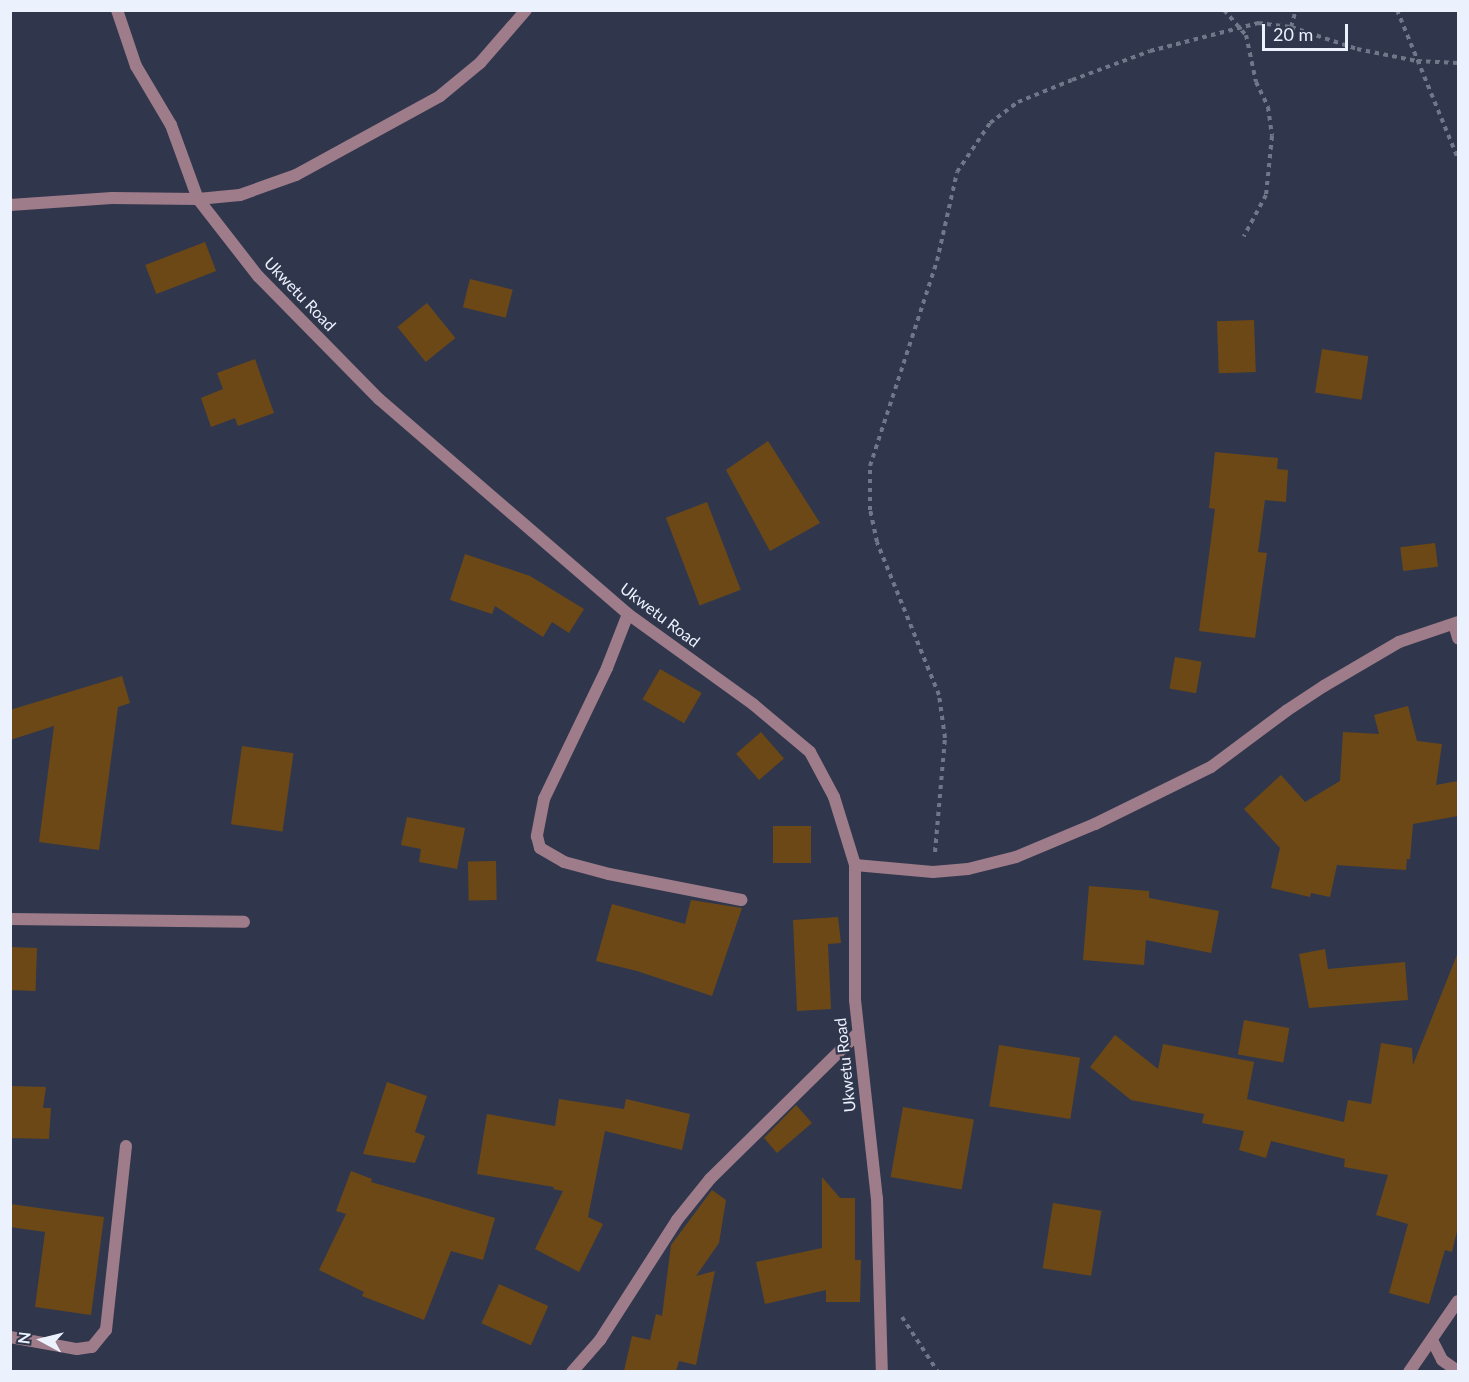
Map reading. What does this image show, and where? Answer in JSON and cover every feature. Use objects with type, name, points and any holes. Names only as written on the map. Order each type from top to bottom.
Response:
[{"type":"street","name":"Ukwetu Road","points":[[117,10],[136,66],[171,125],[198,199],[258,276],[379,399],[628,614],[753,705],[810,752],[834,797],[855,865],[857,1034],[877,1198],[882,1371]]},
{"type":"street","points":[[10,205],[112,198],[198,199],[240,195],[296,175],[440,96],[480,63],[526,10]]},
{"type":"street","points":[[628,614],[598,690],[544,799],[537,836],[540,848],[564,862],[609,874],[741,900]]},
{"type":"street","points":[[855,865],[933,872],[968,868],[1017,857],[1095,824],[1211,767],[1286,711],[1399,642],[1456,623],[1458,638]]},
{"type":"street","points":[[10,920],[244,922]]},
{"type":"street","points":[[572,1371],[600,1340],[677,1220],[710,1179],[857,1034]]},
{"type":"street","points":[[10,1337],[77,1349],[92,1347],[106,1330],[126,1146]]},
{"type":"street","points":[[1409,1371],[1458,1301]]},
{"type":"street","points":[[1432,1340],[1442,1360],[1458,1371]]},
{"type":"path","points":[[1224,10],[1240,26],[1248,43],[1256,82],[1268,107],[1272,136],[1266,195],[1244,236]]},
{"type":"path","points":[[1291,27],[1296,10]]},
{"type":"path","points":[[1397,10],[1458,159]]},
{"type":"path","points":[[933,872],[945,738],[939,695],[877,542],[870,510],[870,466],[937,261],[957,172],[990,123],[1018,102],[1150,51],[1240,26],[1258,23],[1291,27],[1357,49],[1417,61],[1458,63]]},
{"type":"path","points":[[901,1314],[938,1371]]},
{"type":"building","points":[[205,242],[216,271],[156,294],[145,265]]},
{"type":"building","points":[[470,279],[513,290],[506,318],[463,307]]},
{"type":"building","points":[[427,303],[455,338],[426,362],[397,327]]},
{"type":"building","points":[[1254,320],[1256,372],[1219,373],[1217,321]]},
{"type":"building","points":[[1322,349],[1368,356],[1362,400],[1315,392]]},
{"type":"building","points":[[255,359],[274,413],[238,426],[235,418],[211,427],[201,398],[223,389],[217,373]]},
{"type":"building","points":[[768,441],[820,523],[770,551],[726,470]]},
{"type":"building","points":[[1215,452],[1278,458],[1277,469],[1288,470],[1286,502],[1265,500],[1258,552],[1267,553],[1255,638],[1199,631],[1215,509],[1209,508]]},
{"type":"building","points":[[707,502],[741,590],[700,606],[666,518]]},
{"type":"building","points":[[1435,543],[1438,567],[1403,571],[1400,547]]},
{"type":"building","points":[[465,554],[530,576],[584,609],[569,633],[552,622],[543,637],[495,606],[492,614],[450,600]]},
{"type":"building","points":[[1175,657],[1202,662],[1196,693],[1169,689]]},
{"type":"building","points":[[660,669],[702,693],[684,723],[642,699]]},
{"type":"building","points":[[122,676],[130,703],[118,707],[99,850],[39,842],[54,726],[10,740],[10,710]]},
{"type":"building","points":[[1408,706],[1417,741],[1442,744],[1436,785],[1458,781],[1458,816],[1413,824],[1410,859],[1407,859],[1406,870],[1337,865],[1330,897],[1311,893],[1310,897],[1271,888],[1280,848],[1244,809],[1281,775],[1305,802],[1340,781],[1343,732],[1379,734],[1374,715]]},
{"type":"building","points":[[761,732],[784,758],[759,780],[736,754]]},
{"type":"building","points":[[242,746],[293,753],[282,831],[231,824]]},
{"type":"building","points":[[407,817],[465,828],[457,869],[419,862],[421,849],[401,845]]},
{"type":"building","points":[[773,826],[811,826],[811,863],[773,863]]},
{"type":"building","points":[[468,861],[496,861],[497,900],[469,900]]},
{"type":"building","points":[[1089,886],[1149,891],[1149,898],[1219,911],[1211,953],[1146,940],[1144,965],[1083,960]]},
{"type":"building","points":[[691,900],[742,908],[712,996],[637,971],[596,961],[612,904],[685,924]]},
{"type":"building","points":[[838,917],[841,943],[828,944],[831,1009],[797,1011],[793,920]]},
{"type":"building","points":[[10,947],[37,948],[35,991],[10,990]]},
{"type":"building","points":[[1325,949],[1328,969],[1405,962],[1408,1000],[1309,1008],[1299,954]]},
{"type":"building","points":[[1457,955],[1458,1227],[1452,1252],[1445,1250],[1429,1304],[1389,1293],[1408,1224],[1376,1215],[1388,1175],[1344,1167],[1345,1159],[1271,1141],[1266,1158],[1239,1150],[1244,1131],[1202,1123],[1204,1114],[1131,1100],[1090,1067],[1115,1035],[1158,1069],[1163,1044],[1254,1062],[1247,1099],[1344,1122],[1348,1100],[1371,1104],[1381,1043],[1412,1048],[1413,1065]]},
{"type":"building","points":[[1244,1020],[1289,1028],[1283,1062],[1238,1054]]},
{"type":"building","points":[[999,1045],[1080,1058],[1070,1119],[989,1106]]},
{"type":"building","points":[[387,1082],[427,1096],[415,1132],[425,1136],[415,1163],[363,1154]]},
{"type":"building","points":[[10,1086],[46,1087],[43,1108],[51,1108],[49,1139],[10,1138]]},
{"type":"building","points":[[559,1099],[624,1109],[626,1099],[690,1114],[682,1150],[605,1131],[588,1217],[603,1224],[579,1272],[535,1249],[563,1191],[553,1189],[554,1187],[477,1174],[487,1114],[555,1126]]},
{"type":"building","points":[[796,1105],[812,1123],[777,1153],[764,1138]]},
{"type":"building","points":[[903,1107],[974,1120],[962,1189],[891,1177]]},
{"type":"building","points":[[351,1171],[372,1179],[371,1182],[495,1218],[483,1260],[451,1251],[424,1320],[362,1296],[364,1292],[319,1270],[346,1214],[336,1211]]},
{"type":"building","points":[[822,1177],[840,1198],[855,1198],[855,1260],[861,1260],[860,1302],[826,1302],[826,1290],[765,1304],[756,1262],[822,1248]]},
{"type":"building","points":[[712,1190],[726,1200],[719,1243],[696,1276],[715,1271],[696,1365],[679,1361],[676,1371],[624,1371],[632,1336],[650,1340],[656,1314],[662,1316],[671,1245]]},
{"type":"building","points":[[1053,1203],[1101,1211],[1091,1276],[1043,1268]]},
{"type":"building","points":[[10,1204],[104,1217],[91,1315],[35,1307],[45,1232],[10,1227]]},
{"type":"building","points":[[499,1284],[548,1306],[531,1345],[482,1323]]}]
